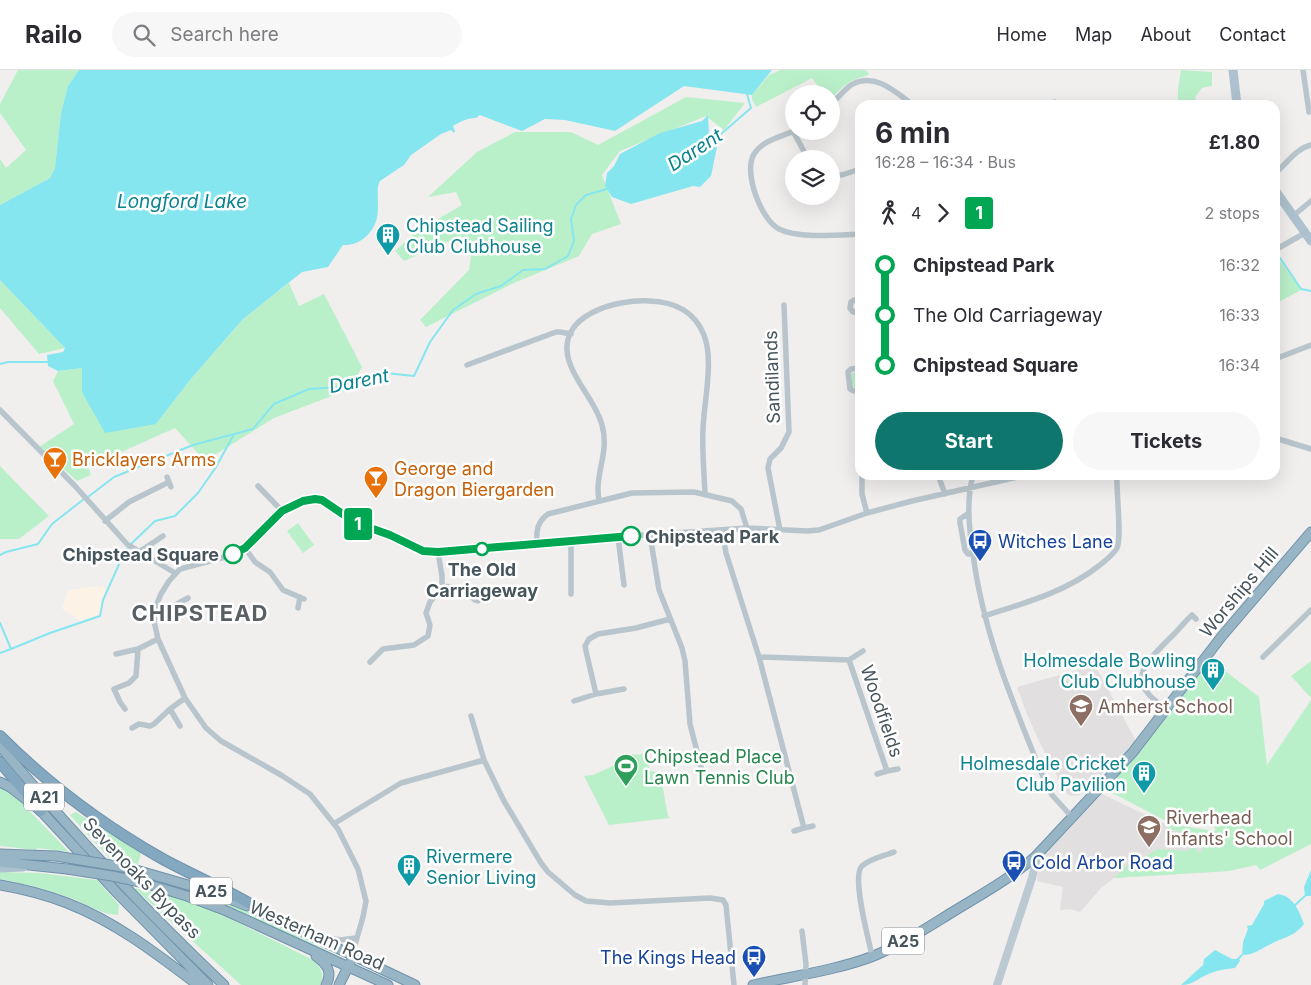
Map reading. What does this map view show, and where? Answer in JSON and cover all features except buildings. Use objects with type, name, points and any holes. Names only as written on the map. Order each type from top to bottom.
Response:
[{"type":"highway","name":"Worships Hill","points":[[1036,856],[1133,752],[1222,636],[1310,537]]},
{"type":"highway","points":[[0,736],[32,767],[103,822],[160,858],[242,898],[265,913]]},
{"type":"highway","name":"Sevenoaks Bypass","points":[[0,746],[88,848],[178,941],[224,985]]},
{"type":"highway","points":[[0,762],[41,811]]},
{"type":"highway","name":"Sevenoaks Bypass","points":[[0,782],[10,787],[41,811],[124,901],[208,985]]},
{"type":"highway","name":"Westerham Road","points":[[0,854],[56,856],[128,868],[208,891],[265,913],[410,984]]},
{"type":"highway","name":"A25","points":[[753,985],[806,974],[872,956],[920,932],[1002,882],[1023,868],[1036,856]]},
{"type":"highway","points":[[0,862],[35,865]]},
{"type":"highway","name":"Westerham Road","points":[[35,865],[90,872],[140,882],[187,896],[222,909],[388,985]]},
{"type":"highway","points":[[0,885],[32,892],[67,903],[96,917],[135,939],[198,985]]},
{"type":"highway","points":[[178,941],[231,985]]},
{"type":"highway","points":[[301,946],[327,965],[330,974],[326,985]]},
{"type":"highway","points":[[339,985],[349,966],[352,955]]},
{"type":"main road","points":[[1233,70],[1236,100]]},
{"type":"main road","points":[[1280,197],[1311,241]]},
{"type":"main road","points":[[997,985],[1032,878],[1036,856]]},
{"type":"main road","name":"Westerham Road","points":[[0,868],[35,865]]},
{"type":"street","points":[[1303,70],[1310,112]]},
{"type":"street","points":[[840,96],[852,85],[864,81],[872,81],[886,85],[906,100]]},
{"type":"street","points":[[785,134],[765,143],[755,153],[750,163],[752,182],[767,218],[780,230],[796,234],[855,234]]},
{"type":"street","points":[[1280,168],[1291,156],[1311,145]]},
{"type":"street","points":[[840,175],[855,171]]},
{"type":"street","points":[[1293,216],[1311,201]]},
{"type":"street","points":[[1280,247],[1305,233]]},
{"type":"street","points":[[855,300],[851,302],[850,308],[855,312]]},
{"type":"street","points":[[599,500],[598,487],[605,450],[604,438],[599,416],[569,361],[567,351],[571,334],[582,319],[612,304],[625,301],[653,301],[676,305],[697,321],[704,335],[707,355],[703,440],[706,494]]},
{"type":"street","name":"Sandilands","points":[[780,530],[768,468],[770,460],[780,448],[789,432],[784,305]]},
{"type":"street","points":[[467,365],[556,332],[571,334]]},
{"type":"street","points":[[1280,357],[1311,345]]},
{"type":"street","points":[[855,369],[848,372],[850,389],[855,391]]},
{"type":"street","points":[[0,410],[86,498],[129,546],[175,573]]},
{"type":"street","points":[[1280,440],[1311,449]]},
{"type":"street","points":[[862,480],[862,494],[867,513]]},
{"type":"street","points":[[940,480],[945,494]]},
{"type":"street","points":[[972,480],[969,513],[972,554],[991,642],[1044,779],[1052,795],[1072,817]]},
{"type":"street","points":[[188,598],[168,610],[155,608],[161,594],[175,573],[183,568],[225,557],[245,548],[282,511],[308,500],[322,500],[356,523],[390,535],[423,551],[450,552],[747,528],[819,530],[867,513],[1004,480]]},
{"type":"street","points":[[984,616],[1048,595],[1070,585],[1109,558],[1117,548],[1119,535],[1117,480]]},
{"type":"street","points":[[105,521],[129,502],[169,482]]},
{"type":"street","points":[[258,486],[282,511]]},
{"type":"street","points":[[537,544],[537,530],[542,518],[554,512],[632,492],[694,492],[732,500],[741,510],[747,528]]},
{"type":"street","points":[[969,513],[960,519],[960,523],[965,550],[968,554],[972,554]]},
{"type":"street","points":[[722,531],[726,553],[759,657],[804,828]]},
{"type":"street","points":[[650,535],[659,590],[682,648],[685,661],[690,724],[702,771]]},
{"type":"street","points":[[139,552],[163,536]]},
{"type":"street","points":[[618,537],[624,585]]},
{"type":"street","points":[[571,541],[571,594]]},
{"type":"street","points":[[245,548],[255,562],[270,572],[283,590],[302,598],[298,608]]},
{"type":"street","points":[[370,662],[383,649],[414,645],[428,636],[430,626],[426,612],[430,602],[442,586],[438,552]]},
{"type":"street","points":[[442,586],[464,589]]},
{"type":"street","name":"Westerham Road","points":[[155,608],[154,626],[158,639],[185,698],[206,728],[221,741],[310,794],[335,823],[359,874],[366,901],[352,955]]},
{"type":"street","points":[[1263,657],[1311,610]]},
{"type":"street","points":[[1167,709],[1151,698],[1145,690],[1142,683],[1142,672],[1146,662],[1157,649],[1192,616]]},
{"type":"street","points":[[596,694],[585,646],[589,639],[598,634],[636,628],[670,619]]},
{"type":"street","points":[[116,654],[138,649],[158,639]]},
{"type":"street","points":[[125,709],[114,689],[129,683],[134,678],[137,669],[138,649]]},
{"type":"street","name":"Woodfields","points":[[759,657],[849,660],[862,651]]},
{"type":"street","name":"Woodfields","points":[[849,660],[887,771]]},
{"type":"street","points":[[574,701],[596,694],[624,689]]},
{"type":"street","points":[[132,728],[139,724],[150,726],[154,724],[185,698]]},
{"type":"street","points":[[170,709],[180,726]]},
{"type":"street","points":[[471,716],[484,760],[504,801],[548,872],[575,895],[586,901],[610,904],[710,898],[723,900],[726,905],[734,985]]},
{"type":"street","points":[[335,823],[401,784],[484,760]]},
{"type":"street","name":"Woodfields","points":[[877,774],[898,769]]},
{"type":"street","points":[[794,831],[814,826]]},
{"type":"street","points":[[872,956],[857,877],[861,867],[872,860],[894,852]]},
{"type":"street","points":[[802,932],[806,974],[804,985]]},
{"type":"street","points":[[311,935],[340,940],[356,938]]},
{"type":"shaded area","points":[[100,586],[106,588],[100,614],[81,621],[62,609],[68,590]]},
{"type":"shaded area","name":"Amherst School","points":[[1095,665],[1136,741],[1081,795],[1070,796],[1065,792],[1039,741],[1017,687]]},
{"type":"shaded area","name":"Riverhead Infants' School","points":[[1102,794],[1165,824],[1190,827],[1229,871],[1114,878],[1101,888],[1080,912],[1070,909],[1060,910],[1063,887],[1037,881],[1038,868],[1042,858]]},
{"type":"green space","points":[[18,70],[79,70],[68,86],[61,113],[55,168],[50,178],[0,205],[0,159],[6,168],[26,150],[0,113],[0,104]]},
{"type":"green space","points":[[781,70],[864,70],[869,75],[856,79],[840,90],[840,85],[817,85],[812,78],[798,85],[785,85],[785,92],[756,107],[752,95],[769,75]]},
{"type":"green space","points":[[1181,70],[1212,72],[1212,86],[1202,88],[1195,97],[1196,100],[1178,100]]},
{"type":"green space","points":[[686,97],[745,103],[724,130],[706,116],[620,151],[602,175],[621,224],[592,234],[579,256],[514,283],[426,327],[420,320],[469,270],[472,249],[461,236],[404,261],[395,251],[416,232],[462,205],[456,192],[428,197],[477,152],[515,132],[571,132],[598,145]]},
{"type":"green space","points":[[1280,261],[1301,290],[1280,301]]},
{"type":"green space","points":[[0,280],[65,348],[39,354],[0,308]]},
{"type":"green space","points":[[289,283],[299,306],[324,294],[362,367],[350,389],[274,418],[205,461],[175,428],[88,467],[91,475],[77,481],[39,447],[74,424],[53,381],[58,371],[82,368],[82,392],[156,424],[190,380],[242,320]]},
{"type":"green space","points":[[851,373],[855,373],[855,387],[852,387]]},
{"type":"green space","points":[[0,466],[49,516],[19,539],[0,539]]},
{"type":"green space","points":[[298,523],[314,545],[303,553],[287,531]]},
{"type":"green space","points":[[1206,656],[1259,697],[1267,765],[1311,700],[1311,844],[1260,870],[1256,865],[1229,871],[1114,878],[1133,860],[1144,858],[1157,849],[1187,851],[1195,848],[1198,852],[1202,851],[1202,845],[1199,844],[1192,847],[1187,838],[1179,831],[1172,830],[1166,834],[1168,824],[1216,831],[1214,826],[1166,821],[1099,786],[1135,749]]},
{"type":"green space","points":[[1311,661],[1311,698],[1291,676]]},
{"type":"green space","name":"Chipstead Place Lawn Tennis Club","points":[[646,753],[650,771],[660,773],[668,816],[670,818],[609,825],[584,776],[593,775],[632,757],[631,755]]},
{"type":"green space","points":[[0,786],[18,799],[69,852],[0,846]]},
{"type":"green space","points":[[76,812],[141,853],[138,864],[109,858],[70,815]]},
{"type":"green space","points":[[0,872],[39,873],[97,880],[119,905],[118,915],[100,911],[54,892],[0,879]]},
{"type":"green space","points":[[139,875],[218,898],[340,957],[142,879]]},
{"type":"green space","points":[[134,888],[176,897],[215,911],[313,960],[321,971],[320,985],[241,985]]},
{"type":"water","name":"Longford Lake","points":[[79,70],[772,70],[752,95],[684,86],[615,131],[565,120],[545,119],[522,131],[480,115],[453,126],[454,133],[451,130],[441,134],[411,155],[404,165],[380,181],[378,186],[377,218],[369,234],[360,241],[343,245],[328,267],[302,272],[242,320],[190,380],[156,424],[105,433],[82,392],[82,368],[58,371],[48,366],[47,355],[63,352],[65,348],[0,280],[0,205],[50,178],[55,168],[61,113],[68,86]]},
{"type":"water","points":[[708,115],[709,135],[717,138],[718,142],[711,176],[700,187],[693,186],[631,204],[612,197],[605,186],[607,173],[614,166],[620,154],[660,133],[702,121]]},
{"type":"water","points":[[1311,870],[1311,896],[1305,896],[1304,887]]},
{"type":"water","points":[[1278,894],[1292,901],[1298,909],[1304,924],[1292,935],[1253,953],[1242,955],[1247,926],[1252,925],[1264,901]]},
{"type":"water","points":[[1215,950],[1240,961],[1235,968],[1214,972],[1189,984],[1181,985],[1203,965],[1204,959]]},
{"type":"waterway","name":"Darent","points":[[715,139],[751,108],[747,94]]},
{"type":"waterway","name":"Darent","points":[[88,497],[114,477],[193,445],[253,429],[274,404],[309,389],[341,387],[353,379],[386,373],[414,376],[430,342],[453,310],[476,294],[501,286],[523,270],[545,269],[568,256],[574,241],[571,219],[576,205],[586,195],[607,189]]},
{"type":"waterway","points":[[1280,258],[1301,289],[1311,291]]},
{"type":"waterway","points":[[0,364],[8,362],[48,362]]},
{"type":"waterway","points":[[131,544],[155,521],[175,516],[198,493],[216,467],[233,436]]},
{"type":"waterway","name":"Darent","points":[[0,555],[38,544],[52,524],[84,499]]},
{"type":"waterway","points":[[11,649],[100,616],[103,600],[128,548]]},
{"type":"waterway","name":"Darent","points":[[0,623],[11,649],[0,653]]},
{"type":"waterway","points":[[1295,905],[1305,896]]},
{"type":"waterway","points":[[1237,960],[1242,955]]},
{"type":"bus line","name":"1","points":[[233,554],[245,548],[282,511],[303,501],[315,499],[322,500],[356,523],[390,535],[423,551],[461,551],[631,536]]},
{"type":"place","name":"Chipstead Sailing Club Clubhouse","points":[[388,256]]},
{"type":"place","name":"Bricklayers Arms","points":[[55,480]]},
{"type":"place","name":"George and Dragon Biergarden","points":[[376,499]]},
{"type":"place","name":"Chipstead Park","points":[[631,536]]},
{"type":"place","name":"The Old Carriageway","points":[[482,549]]},
{"type":"place","name":"Chipstead Square","points":[[233,554]]},
{"type":"place","name":"Witches Lane","points":[[980,562]]},
{"type":"place","name":"Holmesdale Bowling Club Clubhouse","points":[[1213,691]]},
{"type":"place","name":"Amherst School","points":[[1081,727]]},
{"type":"place","name":"Chipstead Place Lawn Tennis Club","points":[[626,787]]},
{"type":"place","name":"Holmesdale Cricket Club Pavilion","points":[[1144,794]]},
{"type":"place","name":"Riverhead Infants' School","points":[[1149,848]]},
{"type":"place","name":"Cold Arbor Road","points":[[1014,883]]},
{"type":"place","name":"Rivermere Senior Living","points":[[409,887]]},
{"type":"place","name":"The Kings Head","points":[[754,978]]},
{"type":"district","name":"CHIPSTEAD","points":[[200,613]]}]
